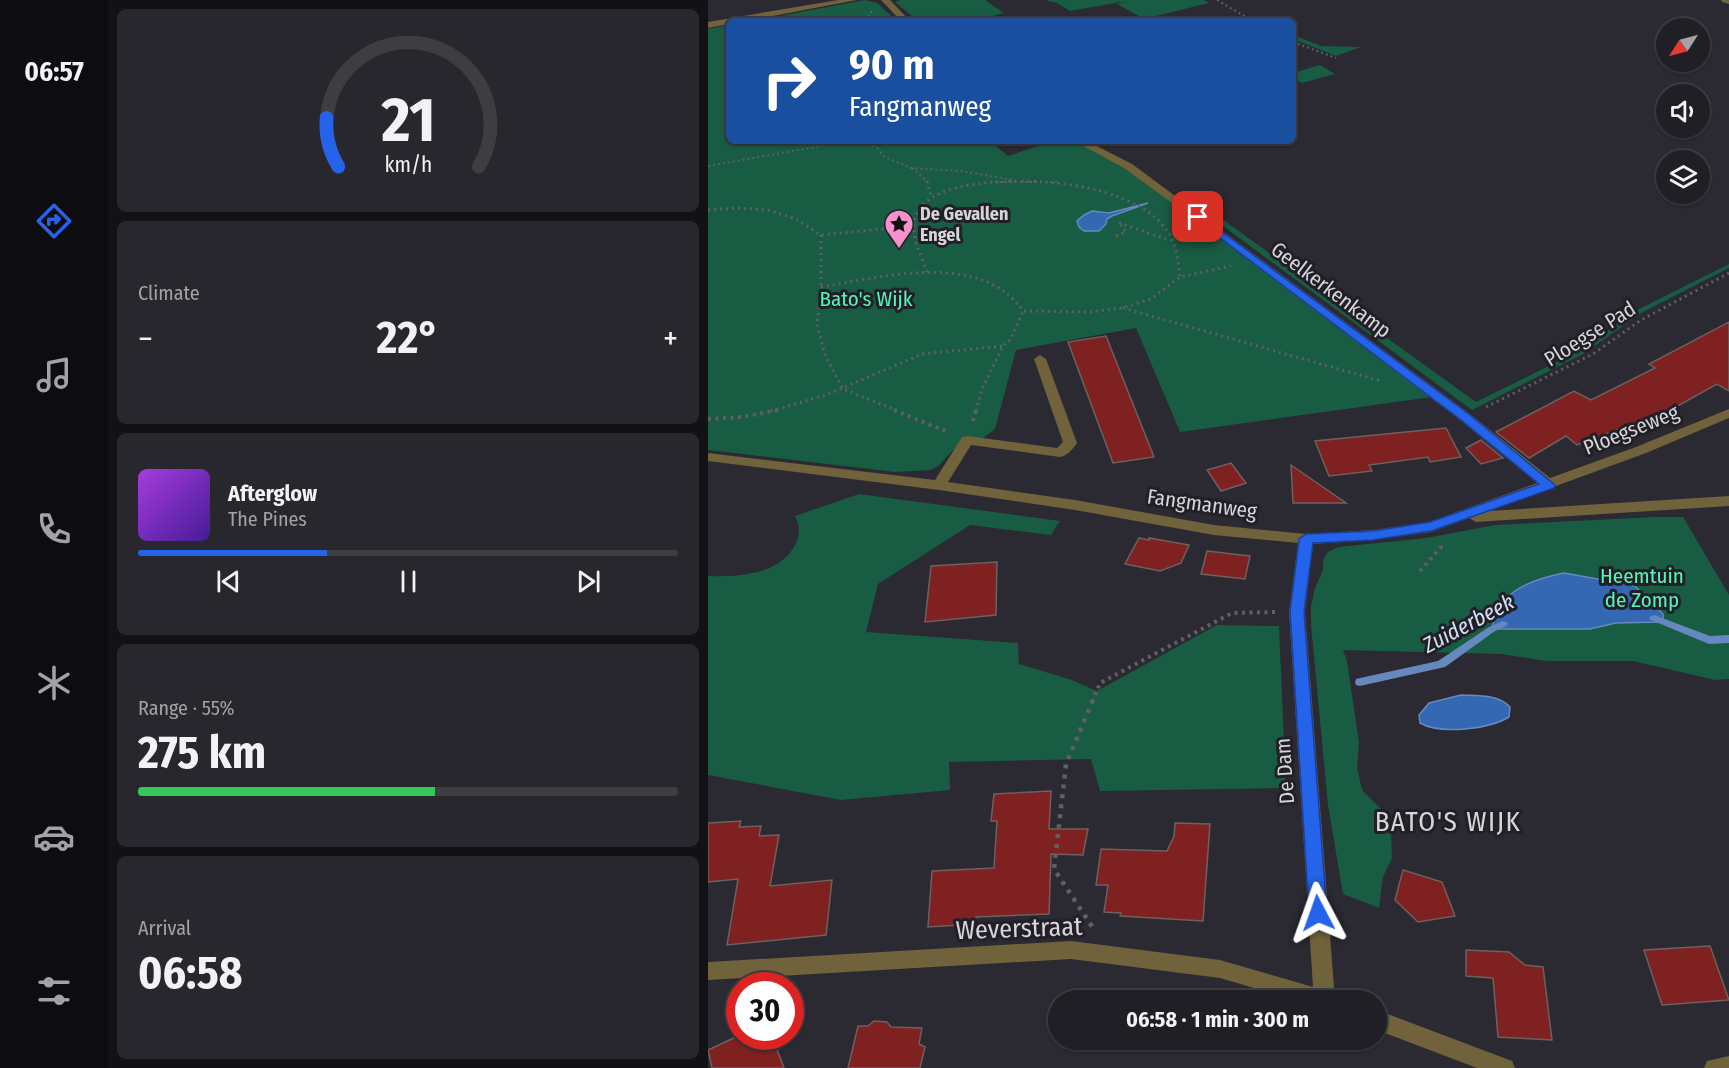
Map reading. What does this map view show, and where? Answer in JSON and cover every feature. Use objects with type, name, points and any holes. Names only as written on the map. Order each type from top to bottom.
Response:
[{"type":"street","points":[[749,18],[853,0]]},
{"type":"street","points":[[885,0],[903,18]]},
{"type":"street","points":[[708,25],[726,22]]},
{"type":"street","name":"Geelkerkenkamp","points":[[1085,144],[1128,166],[1265,266],[1465,417],[1549,485]]},
{"type":"street","points":[[939,484],[967,440],[1060,453],[1070,443],[1040,360]]},
{"type":"street","name":"Ploegseweg","points":[[1549,485],[1641,450],[1729,412]]},
{"type":"street","name":"Fangmanweg","points":[[708,457],[939,484],[1076,505],[1214,530],[1306,539],[1373,535],[1431,527],[1549,485]]},
{"type":"street","name":"Fangmanweg","points":[[1458,519],[1729,501]]},
{"type":"street","name":"De Dam","points":[[1306,539],[1297,612],[1324,990]]},
{"type":"street","name":"Weverstraat","points":[[708,971],[1071,950],[1220,969],[1291,990]]},
{"type":"street","points":[[1387,1024],[1501,1068]]},
{"type":"street","points":[[1715,1068],[1729,1066]]},
{"type":"path","points":[[1217,0],[1248,18]]},
{"type":"path","points":[[1296,43],[1336,58]]},
{"type":"path","points":[[708,166],[834,144]]},
{"type":"path","points":[[869,144],[877,148]]},
{"type":"path","points":[[875,144],[885,157],[912,168],[927,180],[931,196]]},
{"type":"path","points":[[912,168],[961,171],[1019,182]]},
{"type":"path","points":[[927,272],[914,226],[916,214],[931,196],[960,187],[1019,182],[1057,183],[1093,188],[1139,209],[1169,232],[1178,254],[1180,277]]},
{"type":"path","points":[[708,210],[742,208],[763,210],[807,223],[821,235],[914,226]]},
{"type":"path","points":[[1116,236],[1126,232],[1120,224],[1173,242]]},
{"type":"path","points":[[821,235],[821,287],[817,325],[825,355],[843,389],[967,440],[982,389],[1003,346],[1011,339],[1023,311]]},
{"type":"path","points":[[1023,311],[1090,312],[1122,308],[1151,299],[1180,277],[1231,266],[1265,266]]},
{"type":"path","points":[[821,287],[927,272],[985,280],[1011,295],[1023,311]]},
{"type":"path","name":"Ploegse Pad","points":[[1465,417],[1593,354],[1641,320],[1729,273]]},
{"type":"path","points":[[1122,308],[1388,383]]},
{"type":"path","points":[[708,419],[776,410],[843,389],[920,354],[941,350],[991,349],[1003,346]]},
{"type":"path","points":[[1420,571],[1441,547],[1431,527]]},
{"type":"path","points":[[1110,955],[1054,869],[1066,764],[1100,683],[1232,613],[1297,612]]},
{"type":"green space","points":[[865,0],[877,3],[894,18],[769,18]]},
{"type":"green space","points":[[901,0],[985,0],[1004,13],[985,18],[914,18],[895,2]]},
{"type":"green space","points":[[1045,0],[1204,0],[1209,3],[1142,18],[1117,4],[1127,1],[1070,11],[1057,3]]},
{"type":"green space","name":"Bato's Wijk","points":[[726,26],[726,144],[994,144],[1008,156],[1045,144],[1082,144],[1136,174],[1432,397],[1180,432],[1136,328],[1016,350],[995,429],[978,442],[957,446],[938,466],[930,470],[895,472],[708,450],[708,29]]},
{"type":"green space","points":[[1296,36],[1321,46],[1361,47],[1336,56],[1296,40]]},
{"type":"green space","points":[[1320,65],[1335,74],[1302,83],[1296,80],[1296,72]]},
{"type":"green space","points":[[1207,202],[1205,205],[1229,224],[1476,402],[1577,352],[1639,309],[1729,264],[1729,268],[1643,312],[1583,354],[1472,410],[1196,206]]},
{"type":"green space","points":[[859,494],[1060,521],[1051,535],[970,525],[878,584],[866,632],[1018,643],[1019,664],[1072,680],[1097,691],[1217,625],[1279,626],[1286,788],[1100,791],[1091,759],[949,762],[950,790],[841,800],[708,775],[708,576],[733,576],[770,568],[789,554],[796,543],[799,529],[795,516]]},
{"type":"green space","name":"Heemtuin de Zomp","points":[[1683,517],[1729,595],[1729,679],[1715,680],[1633,661],[1546,661],[1501,654],[1343,650],[1347,661],[1359,743],[1357,768],[1362,790],[1385,813],[1391,831],[1392,858],[1383,877],[1379,908],[1343,894],[1328,805],[1311,625],[1311,606],[1315,588],[1323,570],[1323,560],[1328,552],[1338,547],[1426,538],[1495,525]]},
{"type":"water","points":[[1148,203],[1112,216],[1107,219],[1106,224],[1099,231],[1084,231],[1079,227],[1077,221],[1092,211],[1109,213]]},
{"type":"water","points":[[1564,573],[1598,579],[1624,580],[1635,586],[1663,614],[1663,622],[1616,623],[1590,629],[1492,629],[1497,610],[1509,595],[1535,581]]},
{"type":"water","points":[[1461,695],[1487,696],[1500,700],[1510,707],[1509,717],[1490,725],[1452,730],[1429,727],[1420,723],[1419,715],[1429,703]]},
{"type":"building","points":[[1729,322],[1729,391],[1717,384],[1674,408],[1577,445],[1566,436],[1529,458],[1496,432],[1574,391],[1591,400],[1655,368],[1649,364]]},
{"type":"building","points":[[1106,336],[1154,457],[1113,463],[1068,342]]},
{"type":"building","points":[[1446,428],[1461,457],[1430,462],[1428,457],[1369,465],[1372,471],[1329,476],[1315,441]]},
{"type":"building","points":[[1481,440],[1503,458],[1481,464],[1466,448]]},
{"type":"building","points":[[1231,463],[1246,483],[1221,491],[1207,470]]},
{"type":"building","points":[[1291,465],[1346,503],[1293,503]]},
{"type":"building","points":[[1139,538],[1189,545],[1181,563],[1160,571],[1125,564]]},
{"type":"building","points":[[1207,551],[1250,556],[1245,579],[1201,574]]},
{"type":"building","points":[[997,562],[996,615],[925,622],[931,566]]},
{"type":"building","points":[[1051,791],[1049,829],[1088,829],[1083,855],[1051,854],[1049,914],[976,917],[976,924],[928,927],[932,871],[994,868],[997,821],[991,821],[994,794]]},
{"type":"building","points":[[741,821],[739,827],[761,826],[759,836],[779,835],[770,886],[832,880],[826,935],[727,945],[738,879],[708,882],[708,823]]},
{"type":"building","points":[[1175,823],[1210,824],[1203,921],[1120,916],[1121,913],[1104,912],[1108,885],[1096,885],[1101,849],[1167,851],[1174,836]]},
{"type":"building","points":[[1403,870],[1442,882],[1455,916],[1418,922],[1395,900]]},
{"type":"building","points":[[1710,946],[1729,1000],[1662,1005],[1644,950]]},
{"type":"building","points":[[1466,950],[1509,952],[1525,965],[1543,967],[1552,1040],[1498,1037],[1493,978],[1466,976]]},
{"type":"building","points":[[874,1021],[887,1022],[891,1027],[922,1028],[919,1044],[925,1047],[920,1068],[848,1068],[858,1026],[868,1026]]},
{"type":"building","points":[[726,1042],[726,1050],[777,1050],[784,1068],[712,1068],[708,1050]]},
{"type":"waterway","name":"Zuiderbeek","points":[[1654,618],[1709,640],[1729,639]]},
{"type":"waterway","name":"Zuiderbeek","points":[[1360,682],[1441,664],[1503,624]]},
{"type":"place","name":"De Gevallen Engel","points":[[899,250]]},
{"type":"district","name":"BATO'S WIJK","points":[[1448,822]]},
{"type":"route","points":[[1198,217],[1465,417],[1549,485],[1431,527],[1373,535],[1306,539],[1297,612],[1318,913]]}]
